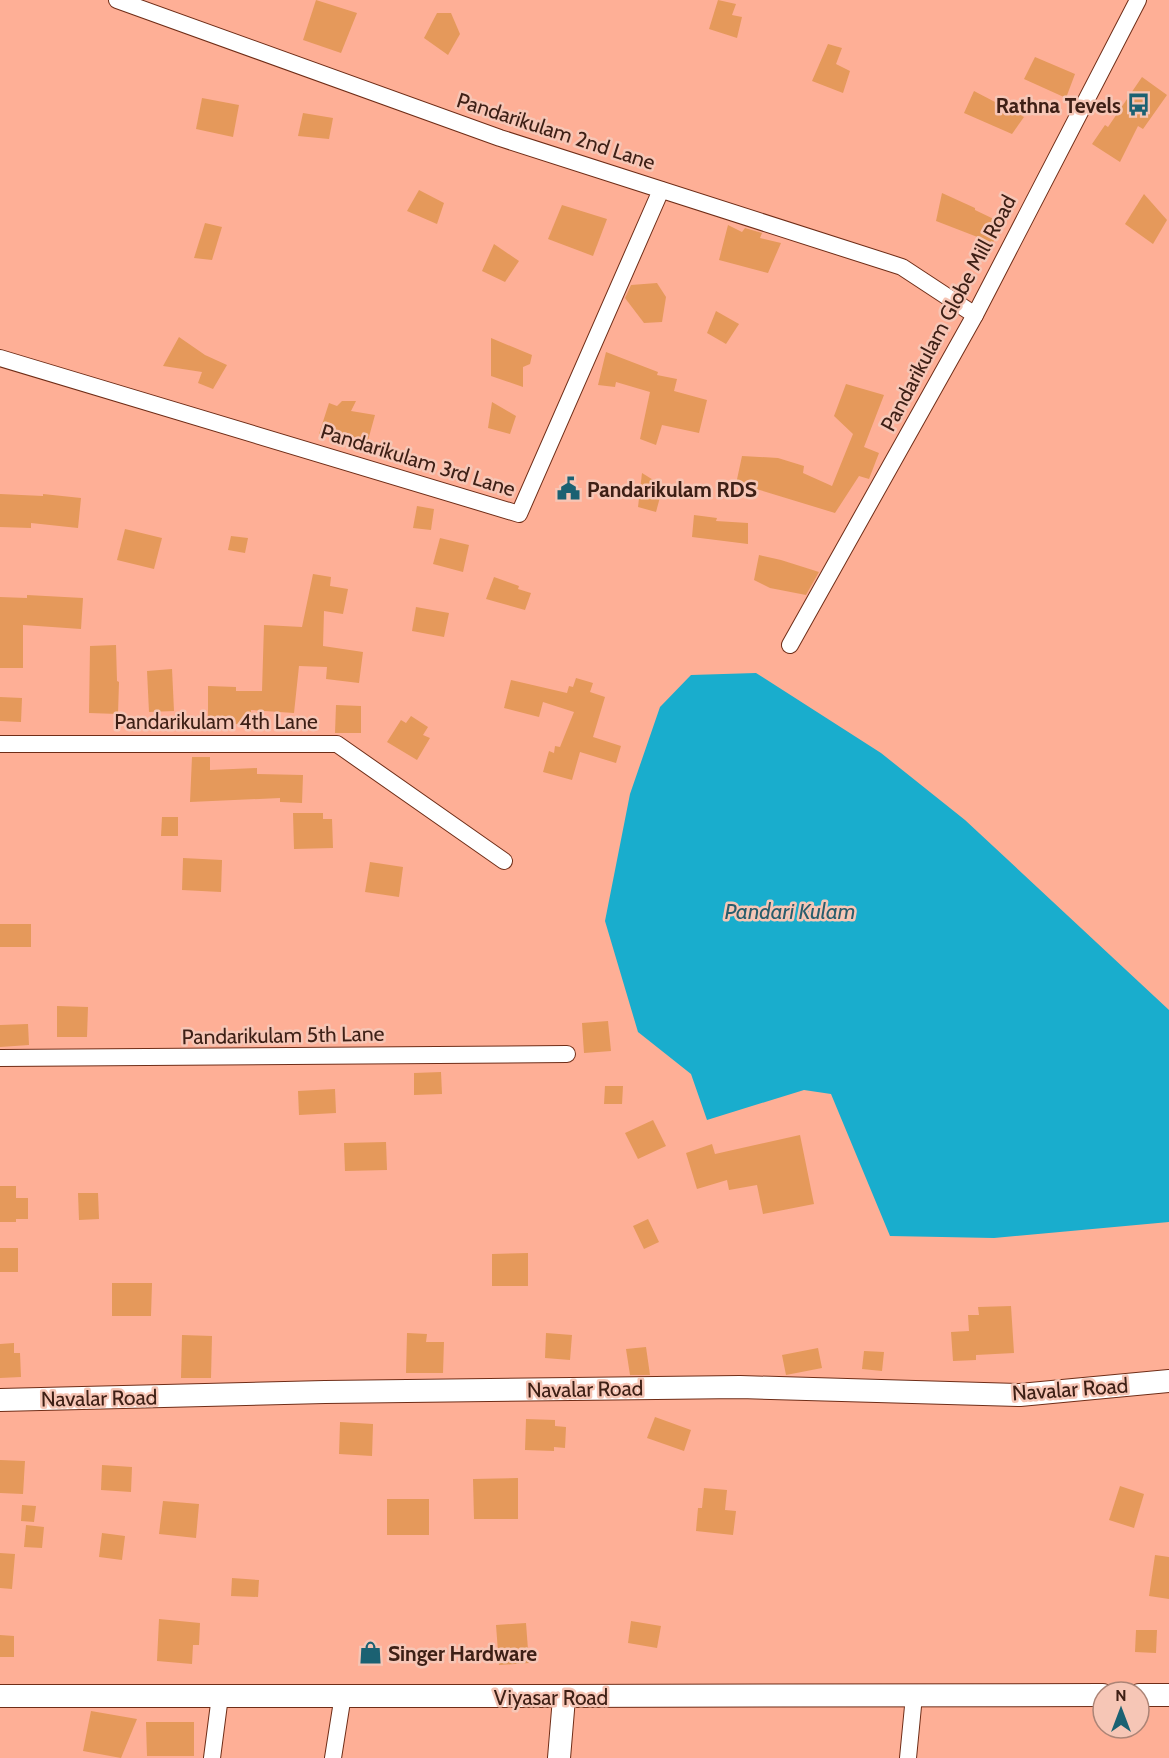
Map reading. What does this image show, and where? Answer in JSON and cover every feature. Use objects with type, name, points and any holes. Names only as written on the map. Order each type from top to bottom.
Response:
[{"type":"street","name":"Pandarikulam 2nd Lane","points":[[117,0],[500,138],[902,267],[975,315]]},
{"type":"street","name":"Pandarikulam Globe Mill Road","points":[[790,645],[975,315],[1138,0]]},
{"type":"street","name":"Pandarikulam 3rd Lane","points":[[0,358],[519,514],[661,190]]},
{"type":"street","name":"Pandarikulam 4th Lane","points":[[0,744],[337,744],[504,861]]},
{"type":"street","name":"Pandarikulam 5th Lane","points":[[0,1058],[567,1054]]},
{"type":"street","name":"Navalar Road","points":[[0,1400],[325,1392],[740,1387],[1020,1395],[1169,1382]]},
{"type":"street","points":[[333,1758],[343,1695]]},
{"type":"street","name":"Viyasar Road","points":[[0,1696],[343,1695],[564,1698],[1091,1695]]},
{"type":"street","points":[[1151,1695],[1169,1695]]},
{"type":"street","points":[[212,1758],[220,1696]]},
{"type":"street","points":[[908,1758],[914,1696]]},
{"type":"street","points":[[559,1758],[564,1698]]},
{"type":"water","name":"Pandari Kulam","points":[[756,673],[881,753],[965,820],[1169,1010],[1169,1222],[994,1238],[890,1236],[831,1094],[804,1090],[707,1120],[691,1074],[638,1032],[605,921],[630,794],[660,707],[691,675]]},
{"type":"building","points":[[316,0],[357,13],[341,53],[303,40]]},
{"type":"building","points":[[718,0],[736,4],[732,15],[742,17],[737,38],[709,29]]},
{"type":"building","points":[[437,13],[451,13],[460,34],[448,55],[424,38]]},
{"type":"building","points":[[828,44],[842,48],[836,64],[850,71],[843,93],[812,81]]},
{"type":"building","points":[[1035,57],[1075,74],[1066,98],[1024,79]]},
{"type":"building","points":[[1142,77],[1167,95],[1143,129],[1138,126],[1120,162],[1092,144],[1105,125],[1108,127]]},
{"type":"building","points":[[974,91],[1024,117],[1012,134],[964,113]]},
{"type":"building","points":[[202,98],[239,105],[233,137],[196,129]]},
{"type":"building","points":[[303,113],[333,118],[329,139],[298,136]]},
{"type":"building","points":[[419,190],[444,203],[437,224],[407,211]]},
{"type":"building","points":[[942,193],[1000,222],[993,243],[936,221]]},
{"type":"building","points":[[1144,194],[1167,220],[1153,244],[1125,224]]},
{"type":"building","points":[[562,205],[607,219],[593,256],[548,239]]},
{"type":"building","points":[[205,223],[222,227],[212,260],[194,258]]},
{"type":"building","points":[[728,225],[742,232],[745,228],[762,233],[760,238],[781,243],[768,273],[719,260]]},
{"type":"building","points":[[494,244],[519,261],[505,282],[482,271]]},
{"type":"building","points":[[657,283],[666,297],[662,322],[644,323],[625,298],[631,285]]},
{"type":"building","points":[[716,311],[739,324],[726,344],[707,333]]},
{"type":"building","points":[[179,337],[205,355],[227,365],[213,389],[198,383],[202,372],[163,366]]},
{"type":"building","points":[[491,338],[532,355],[530,364],[523,367],[523,387],[491,376]]},
{"type":"building","points":[[606,352],[658,372],[657,375],[677,379],[674,391],[707,400],[699,433],[662,425],[656,445],[640,439],[650,392],[616,382],[615,387],[598,385]]},
{"type":"building","points":[[846,384],[884,395],[864,447],[879,453],[869,479],[859,476],[835,513],[736,484],[742,456],[778,458],[804,466],[803,473],[832,486],[853,434],[834,416]]},
{"type":"building","points":[[342,401],[356,401],[351,411],[375,415],[367,444],[319,434],[329,403],[337,406]]},
{"type":"building","points":[[492,402],[516,416],[510,434],[488,428]]},
{"type":"building","points":[[642,473],[663,486],[656,512],[638,507]]},
{"type":"building","points":[[0,494],[43,496],[43,494],[81,498],[78,528],[31,523],[31,528],[0,527]]},
{"type":"building","points":[[417,506],[434,509],[431,530],[413,528]]},
{"type":"building","points":[[694,515],[717,518],[716,521],[748,523],[748,544],[692,537]]},
{"type":"building","points":[[125,529],[162,538],[154,569],[117,560]]},
{"type":"building","points":[[231,536],[248,538],[245,553],[228,550]]},
{"type":"building","points":[[440,538],[469,545],[463,572],[433,564]]},
{"type":"building","points":[[759,555],[819,572],[806,595],[770,588],[754,580]]},
{"type":"building","points":[[313,574],[331,577],[330,586],[348,589],[343,614],[324,611],[323,646],[363,652],[359,683],[326,679],[327,667],[299,666],[294,713],[251,710],[251,724],[208,724],[208,686],[236,687],[236,691],[262,691],[264,625],[302,627]]},
{"type":"building","points":[[494,577],[531,593],[525,610],[486,599]]},
{"type":"building","points":[[27,595],[83,598],[81,629],[23,625],[23,668],[0,668],[0,597],[27,598]]},
{"type":"building","points":[[416,607],[449,613],[444,637],[412,631]]},
{"type":"building","points":[[116,645],[117,681],[119,682],[118,714],[89,713],[90,646]]},
{"type":"building","points":[[172,669],[174,711],[149,712],[147,671]]},
{"type":"building","points":[[576,678],[593,683],[590,692],[605,697],[593,737],[621,746],[616,763],[580,752],[572,780],[543,772],[549,751],[554,753],[555,746],[560,747],[574,712],[543,702],[539,717],[504,708],[511,680],[567,693],[569,686],[573,687]]},
{"type":"building","points":[[0,697],[22,698],[21,722],[0,721]]},
{"type":"building","points":[[336,705],[361,706],[361,733],[335,733]]},
{"type":"building","points":[[411,716],[428,727],[423,735],[430,738],[417,760],[387,742],[401,720],[406,723]]},
{"type":"building","points":[[192,757],[210,757],[210,770],[257,768],[257,774],[303,775],[302,803],[280,802],[280,798],[190,802]]},
{"type":"building","points":[[293,813],[323,813],[323,819],[332,819],[333,848],[294,849]]},
{"type":"building","points":[[162,817],[178,817],[178,836],[161,836]]},
{"type":"building","points":[[183,858],[222,860],[221,892],[182,890]]},
{"type":"building","points":[[370,862],[403,867],[399,897],[365,892]]},
{"type":"building","points":[[0,924],[31,924],[31,947],[0,947]]},
{"type":"building","points":[[57,1006],[88,1007],[87,1037],[57,1037]]},
{"type":"building","points":[[608,1021],[611,1051],[584,1053],[582,1023]]},
{"type":"building","points":[[28,1024],[29,1045],[0,1047],[0,1025]]},
{"type":"building","points":[[441,1072],[442,1094],[414,1095],[414,1073]]},
{"type":"building","points":[[605,1086],[623,1086],[622,1104],[604,1104]]},
{"type":"building","points":[[335,1089],[336,1113],[299,1115],[298,1091]]},
{"type":"building","points":[[653,1120],[666,1146],[638,1159],[625,1133]]},
{"type":"building","points":[[800,1135],[814,1204],[763,1214],[757,1185],[729,1190],[727,1180],[697,1189],[686,1153],[712,1144],[715,1154]]},
{"type":"building","points":[[386,1142],[387,1170],[345,1171],[344,1143]]},
{"type":"building","points":[[0,1186],[16,1186],[16,1198],[28,1198],[28,1219],[0,1222]]},
{"type":"building","points":[[78,1193],[98,1193],[99,1219],[79,1220]]},
{"type":"building","points":[[648,1219],[659,1242],[644,1249],[633,1226]]},
{"type":"building","points":[[0,1248],[18,1248],[18,1272],[0,1272]]},
{"type":"building","points":[[528,1253],[528,1286],[492,1286],[492,1254]]},
{"type":"building","points":[[112,1283],[152,1283],[151,1316],[112,1316]]},
{"type":"building","points":[[1011,1306],[1014,1353],[976,1355],[976,1360],[953,1361],[951,1332],[969,1331],[968,1315],[979,1315],[978,1307]]},
{"type":"building","points":[[407,1333],[427,1334],[426,1342],[444,1342],[443,1373],[406,1373]]},
{"type":"building","points":[[546,1333],[572,1335],[570,1360],[545,1358]]},
{"type":"building","points":[[182,1335],[212,1336],[211,1378],[181,1378]]},
{"type":"building","points":[[14,1343],[14,1353],[20,1353],[21,1377],[0,1378],[0,1344]]},
{"type":"building","points":[[646,1347],[650,1375],[630,1375],[626,1349]]},
{"type":"building","points":[[818,1348],[822,1368],[786,1375],[782,1355]]},
{"type":"building","points":[[864,1351],[884,1352],[882,1371],[862,1369]]},
{"type":"building","points":[[655,1417],[691,1430],[684,1451],[647,1438]]},
{"type":"building","points":[[526,1419],[555,1420],[555,1426],[566,1427],[565,1448],[554,1447],[554,1451],[525,1450]]},
{"type":"building","points":[[340,1422],[373,1424],[372,1456],[339,1454]]},
{"type":"building","points":[[0,1460],[25,1461],[23,1494],[0,1493]]},
{"type":"building","points":[[102,1465],[132,1467],[131,1492],[101,1490]]},
{"type":"building","points":[[518,1478],[518,1519],[474,1519],[473,1479]]},
{"type":"building","points":[[1120,1486],[1144,1494],[1134,1528],[1109,1520]]},
{"type":"building","points":[[704,1488],[727,1490],[725,1510],[736,1511],[733,1535],[696,1531],[698,1508],[702,1508]]},
{"type":"building","points":[[387,1499],[429,1499],[429,1535],[387,1535]]},
{"type":"building","points":[[163,1501],[199,1504],[196,1538],[159,1534]]},
{"type":"building","points":[[22,1505],[36,1506],[34,1522],[21,1521]]},
{"type":"building","points":[[26,1525],[44,1527],[42,1548],[24,1547]]},
{"type":"building","points":[[102,1533],[125,1536],[122,1560],[99,1557]]},
{"type":"building","points":[[0,1553],[15,1554],[12,1589],[0,1588]]},
{"type":"building","points":[[1155,1555],[1169,1557],[1169,1599],[1149,1596]]},
{"type":"building","points":[[232,1578],[259,1580],[258,1597],[231,1596]]},
{"type":"building","points":[[159,1619],[200,1623],[199,1645],[193,1645],[192,1664],[157,1661]]},
{"type":"building","points":[[631,1621],[661,1626],[657,1648],[628,1643]]},
{"type":"building","points":[[526,1623],[529,1663],[499,1665],[496,1625]]},
{"type":"building","points":[[1136,1630],[1157,1630],[1156,1653],[1135,1652]]},
{"type":"building","points":[[0,1635],[14,1636],[14,1657],[0,1657]]},
{"type":"building","points":[[91,1711],[137,1719],[121,1758],[83,1751]]},
{"type":"building","points":[[146,1722],[194,1722],[194,1756],[147,1756]]},
{"type":"place","name":"Rathna Tevels","points":[[1139,105]]},
{"type":"place","name":"Pandarikulam RDS","points":[[569,489]]},
{"type":"place","name":"Singer Hardware","points":[[370,1653]]}]
